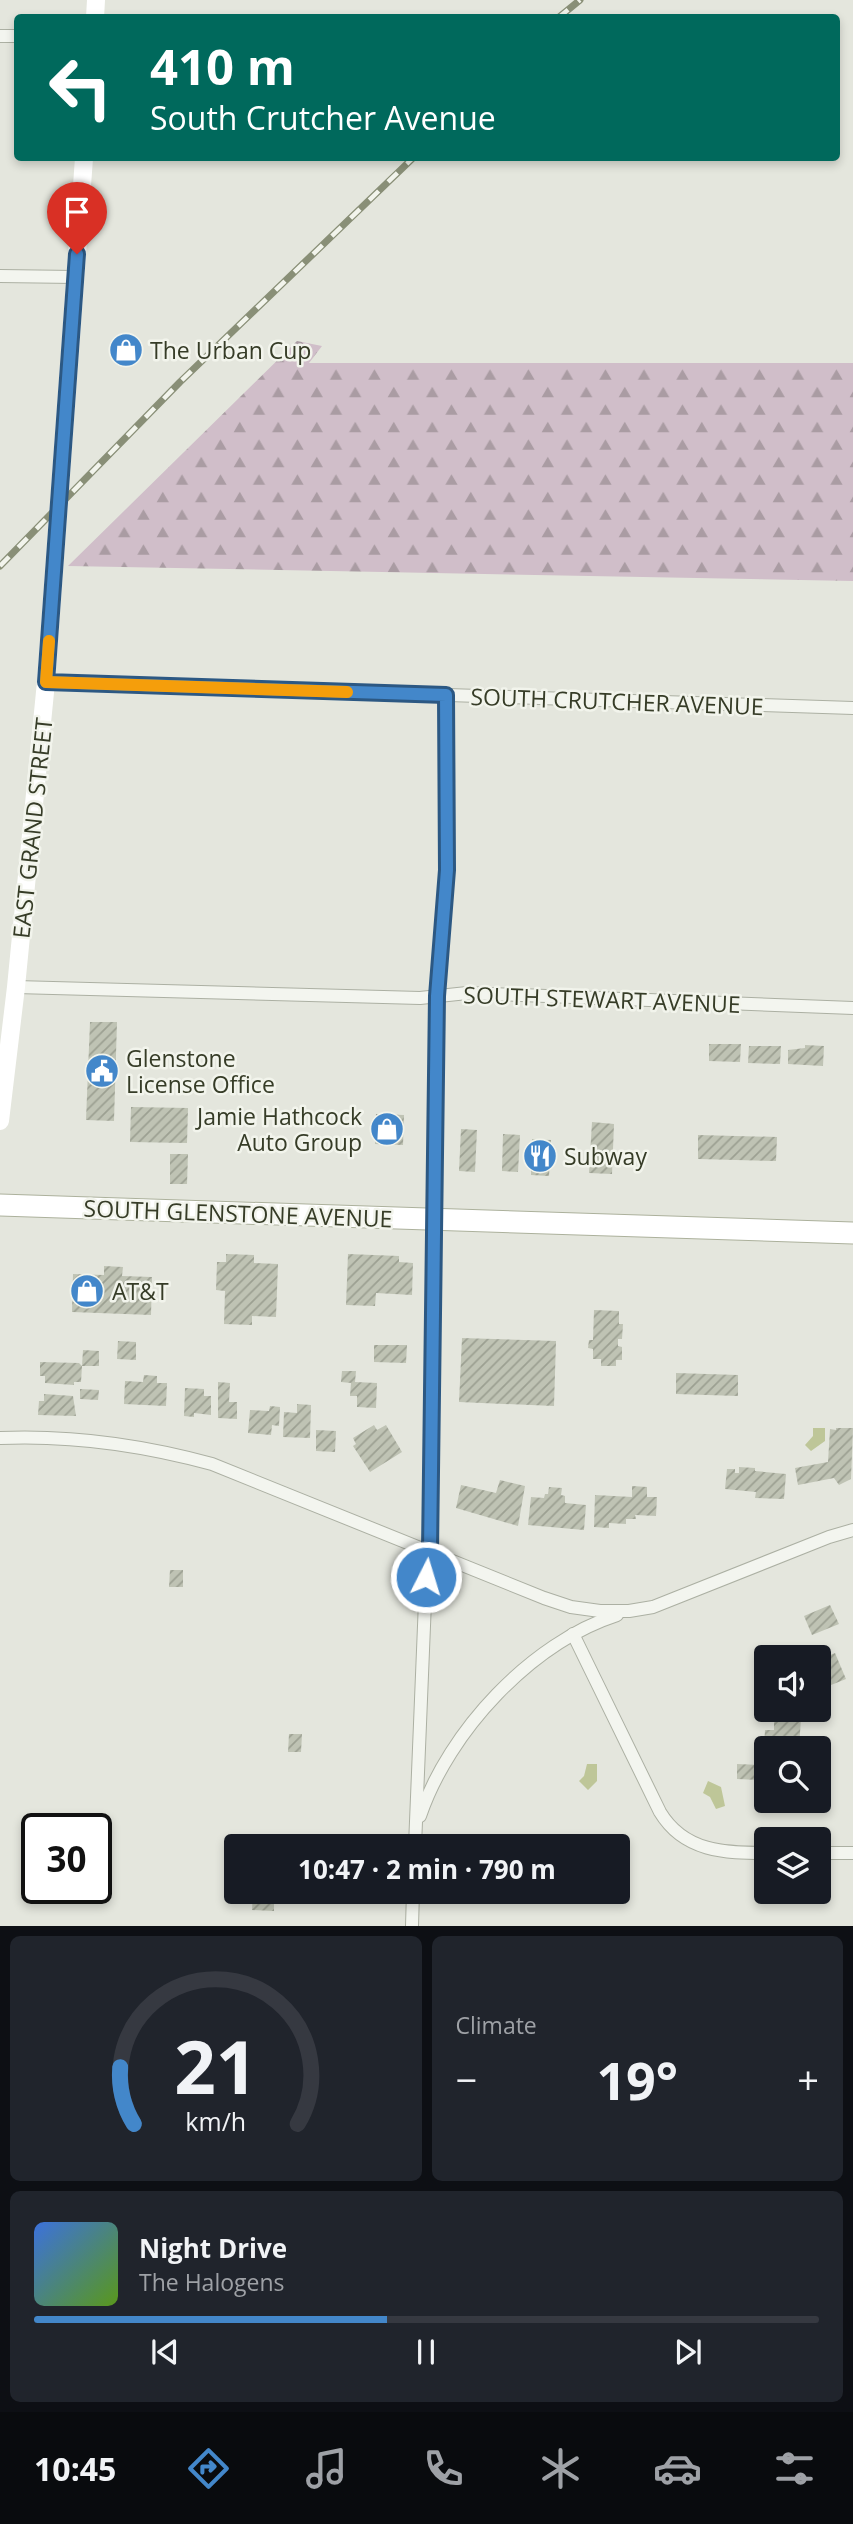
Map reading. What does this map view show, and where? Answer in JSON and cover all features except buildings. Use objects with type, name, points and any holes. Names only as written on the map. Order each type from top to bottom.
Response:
[{"type":"main road","name":"EAST GRAND STREET","points":[[0,1121],[46,682],[84,161]]},
{"type":"main road","name":"SOUTH GLENSTONE AVENUE","points":[[0,1205],[853,1233]]},
{"type":"street","points":[[0,276],[75,278]]},
{"type":"street","name":"SOUTH CRUTCHER AVENUE","points":[[46,682],[853,708]]},
{"type":"street","points":[[415,1834],[430,1551],[437,996],[447,870],[446,695]]},
{"type":"street","name":"SOUTH STEWART AVENUE","points":[[16,987],[420,998],[467,993],[853,1007]]},
{"type":"street","points":[[0,1438],[44,1437],[101,1441],[185,1456],[212,1464],[565,1605],[600,1611],[629,1611]]},
{"type":"street","points":[[415,1829],[431,1788],[467,1730],[514,1679],[573,1634],[629,1611],[665,1604],[853,1530]]},
{"type":"street","points":[[573,1634],[660,1812],[671,1828],[708,1849],[754,1853]]},
{"type":"street","points":[[831,1853],[853,1853]]},
{"type":"street","points":[[412,1926],[413,1904]]},
{"type":"green space","points":[[297,341],[322,346],[309,363],[853,363],[853,581],[68,566]]},
{"type":"shaded area","points":[[813,1428],[825,1428],[825,1441],[811,1451],[805,1445],[813,1436]]},
{"type":"shaded area","points":[[587,1764],[597,1764],[597,1781],[588,1790],[579,1781],[584,1776]]},
{"type":"shaded area","points":[[708,1781],[721,1787],[725,1806],[716,1809],[710,1797],[703,1793]]},
{"type":"railway","points":[[563,14],[580,0]]},
{"type":"railway","points":[[0,566],[180,382],[410,161]]},
{"type":"slow traffic","points":[[49,641],[46,682],[347,692]]},
{"type":"place","name":"The Urban Cup","points":[[126,350]]},
{"type":"place","name":"Glenstone License Office","points":[[102,1071]]},
{"type":"place","name":"Jamie Hathcock Auto Group","points":[[387,1129]]},
{"type":"place","name":"Subway","points":[[540,1156]]},
{"type":"place","name":"AT&T","points":[[87,1291]]},
{"type":"route","points":[[77,254],[46,682],[446,695],[447,870],[437,996],[430,1551],[426,1577]]}]
